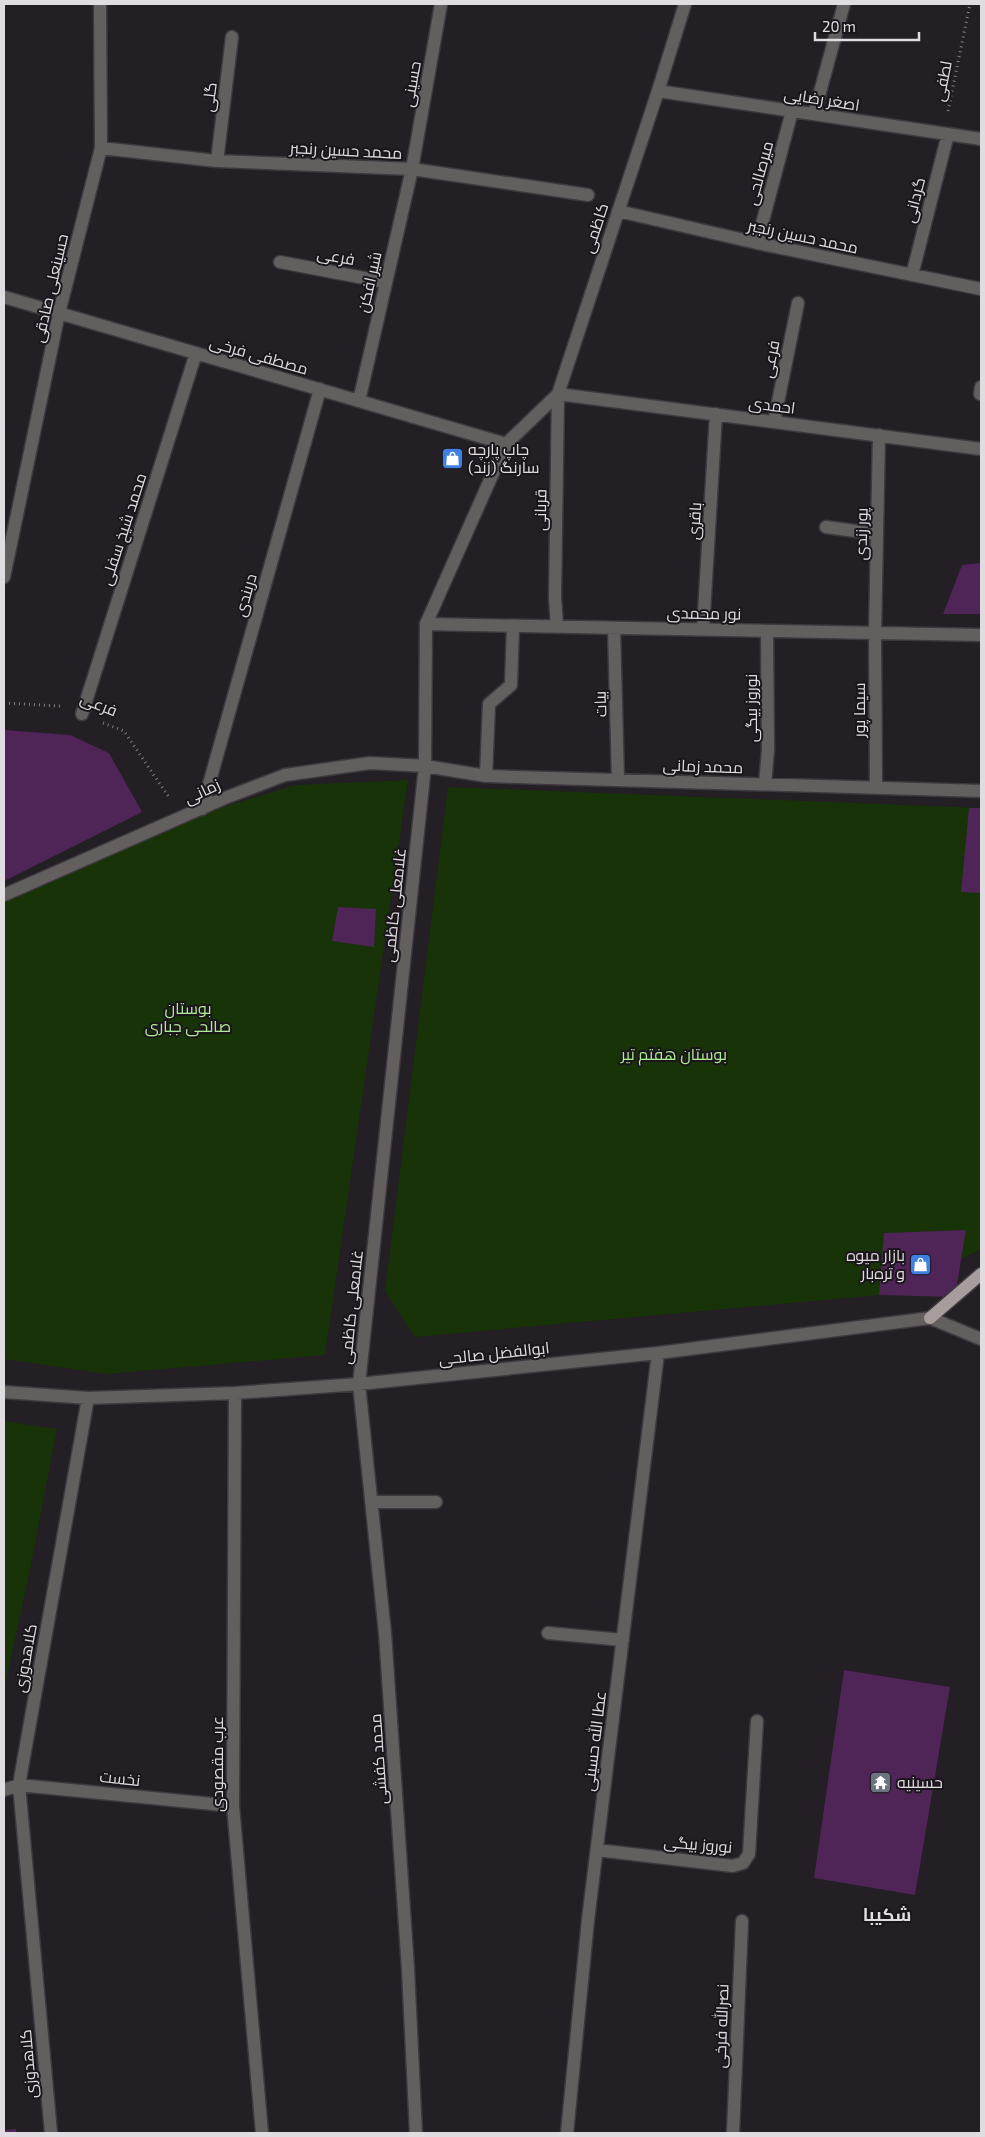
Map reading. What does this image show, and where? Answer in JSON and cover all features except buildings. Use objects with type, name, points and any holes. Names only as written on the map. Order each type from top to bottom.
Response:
[{"type":"main road","points":[[930,1318],[981,1274]]},
{"type":"street","name":"حسینعلی صادقی","points":[[4,576],[59,313],[101,148],[100,4]]},
{"type":"street","name":"حسینی","points":[[412,169],[441,4]]},
{"type":"street","name":"کاظمی","points":[[506,444],[558,394],[685,4]]},
{"type":"street","points":[[814,114],[844,4]]},
{"type":"street","name":"گلی","points":[[217,161],[232,37]]},
{"type":"street","name":"اصغر رضایی","points":[[658,91],[981,139]]},
{"type":"street","name":"میرصالحی","points":[[757,244],[792,111]]},
{"type":"street","name":"گردانی","points":[[912,275],[946,134]]},
{"type":"street","name":"محمد حسین رنجبر","points":[[101,148],[217,161],[412,169],[588,195]]},
{"type":"street","name":"شیر افکن","points":[[359,401],[412,169]]},
{"type":"street","name":"محمد حسین رنجبر","points":[[618,211],[757,244],[981,289]]},
{"type":"street","name":"فرعی","points":[[280,262],[385,282]]},
{"type":"street","name":"مصطفی فرخی","points":[[4,297],[506,444]]},
{"type":"street","name":"فرعی","points":[[774,422],[798,303]]},
{"type":"street","name":"محمد شیخ سفلی","points":[[82,714],[196,353]]},
{"type":"street","name":"دربندی","points":[[202,809],[320,389]]},
{"type":"street","name":"احمدی","points":[[558,394],[981,448]]},
{"type":"street","name":"قربانی","points":[[557,626],[555,597],[558,394]]},
{"type":"street","name":"باقری","points":[[703,629],[716,414]]},
{"type":"street","name":"پور زندی","points":[[875,633],[879,435]]},
{"type":"street","name":"غلامعلی کاظمی","points":[[359,1384],[425,766],[426,624],[506,444]]},
{"type":"street","points":[[826,527],[877,534]]},
{"type":"street","name":"نور محمدی","points":[[426,624],[981,635]]},
{"type":"street","points":[[486,776],[490,704],[511,685],[513,626]]},
{"type":"street","name":"بیات","points":[[614,628],[618,780]]},
{"type":"street","name":"نوروز بیگی","points":[[765,784],[768,750],[767,631]]},
{"type":"street","name":"سیما پور","points":[[875,633],[876,788]]},
{"type":"street","name":"زمانی","points":[[4,895],[224,798],[286,775],[370,763],[425,766]]},
{"type":"street","name":"محمد زمانی","points":[[425,766],[486,776],[981,791]]},
{"type":"street","name":"ابوالفضل صالحی","points":[[4,1392],[88,1398],[235,1393],[359,1384],[658,1352],[930,1318],[981,1339]]},
{"type":"street","name":"عطا الله حسینی","points":[[566,2133],[597,1850],[658,1352]]},
{"type":"street","name":"محمد کفشی","points":[[359,1384],[386,1643],[408,1968],[416,2133]]},
{"type":"street","name":"عرب مقصودی","points":[[235,1393],[233,1806],[262,2133]]},
{"type":"street","name":"کلاهدوزی","points":[[51,2133],[20,1785],[88,1398]]},
{"type":"street","points":[[371,1502],[436,1502]]},
{"type":"street","points":[[548,1634],[623,1640]]},
{"type":"street","name":"نوروز بیگی","points":[[597,1850],[733,1866],[743,1863],[749,1854],[757,1721]]},
{"type":"street","name":"نخست","points":[[4,1790],[20,1785],[233,1806]]},
{"type":"street","name":"نصرالله فرخی","points":[[733,2133],[742,1921]]},
{"type":"path","name":"لطفی","points":[[946,134],[970,4]]},
{"type":"path","name":"فرعی","points":[[4,702],[57,704],[124,731],[177,808],[202,809]]},
{"type":"green space","name":"بوستان صالحی جباری","points":[[408,780],[325,1355],[106,1374],[4,1359],[4,899],[167,824],[296,785]]},
{"type":"green space","name":"بوستان هفتم تیر","points":[[448,787],[981,808],[981,1249],[891,1294],[415,1337],[385,1291]]},
{"type":"green space","points":[[4,1421],[57,1429],[29,1575],[4,1690]]},
{"type":"place","name":"چاپ پارچه سارنگ (زند)","points":[[452,458]]},
{"type":"place","name":"بازار میوه و تره‌بار","points":[[921,1264]]},
{"type":"place","name":"حسینیه","points":[[881,1782]]},
{"type":"district","name":"شکیبا","points":[[887,1915]]}]
